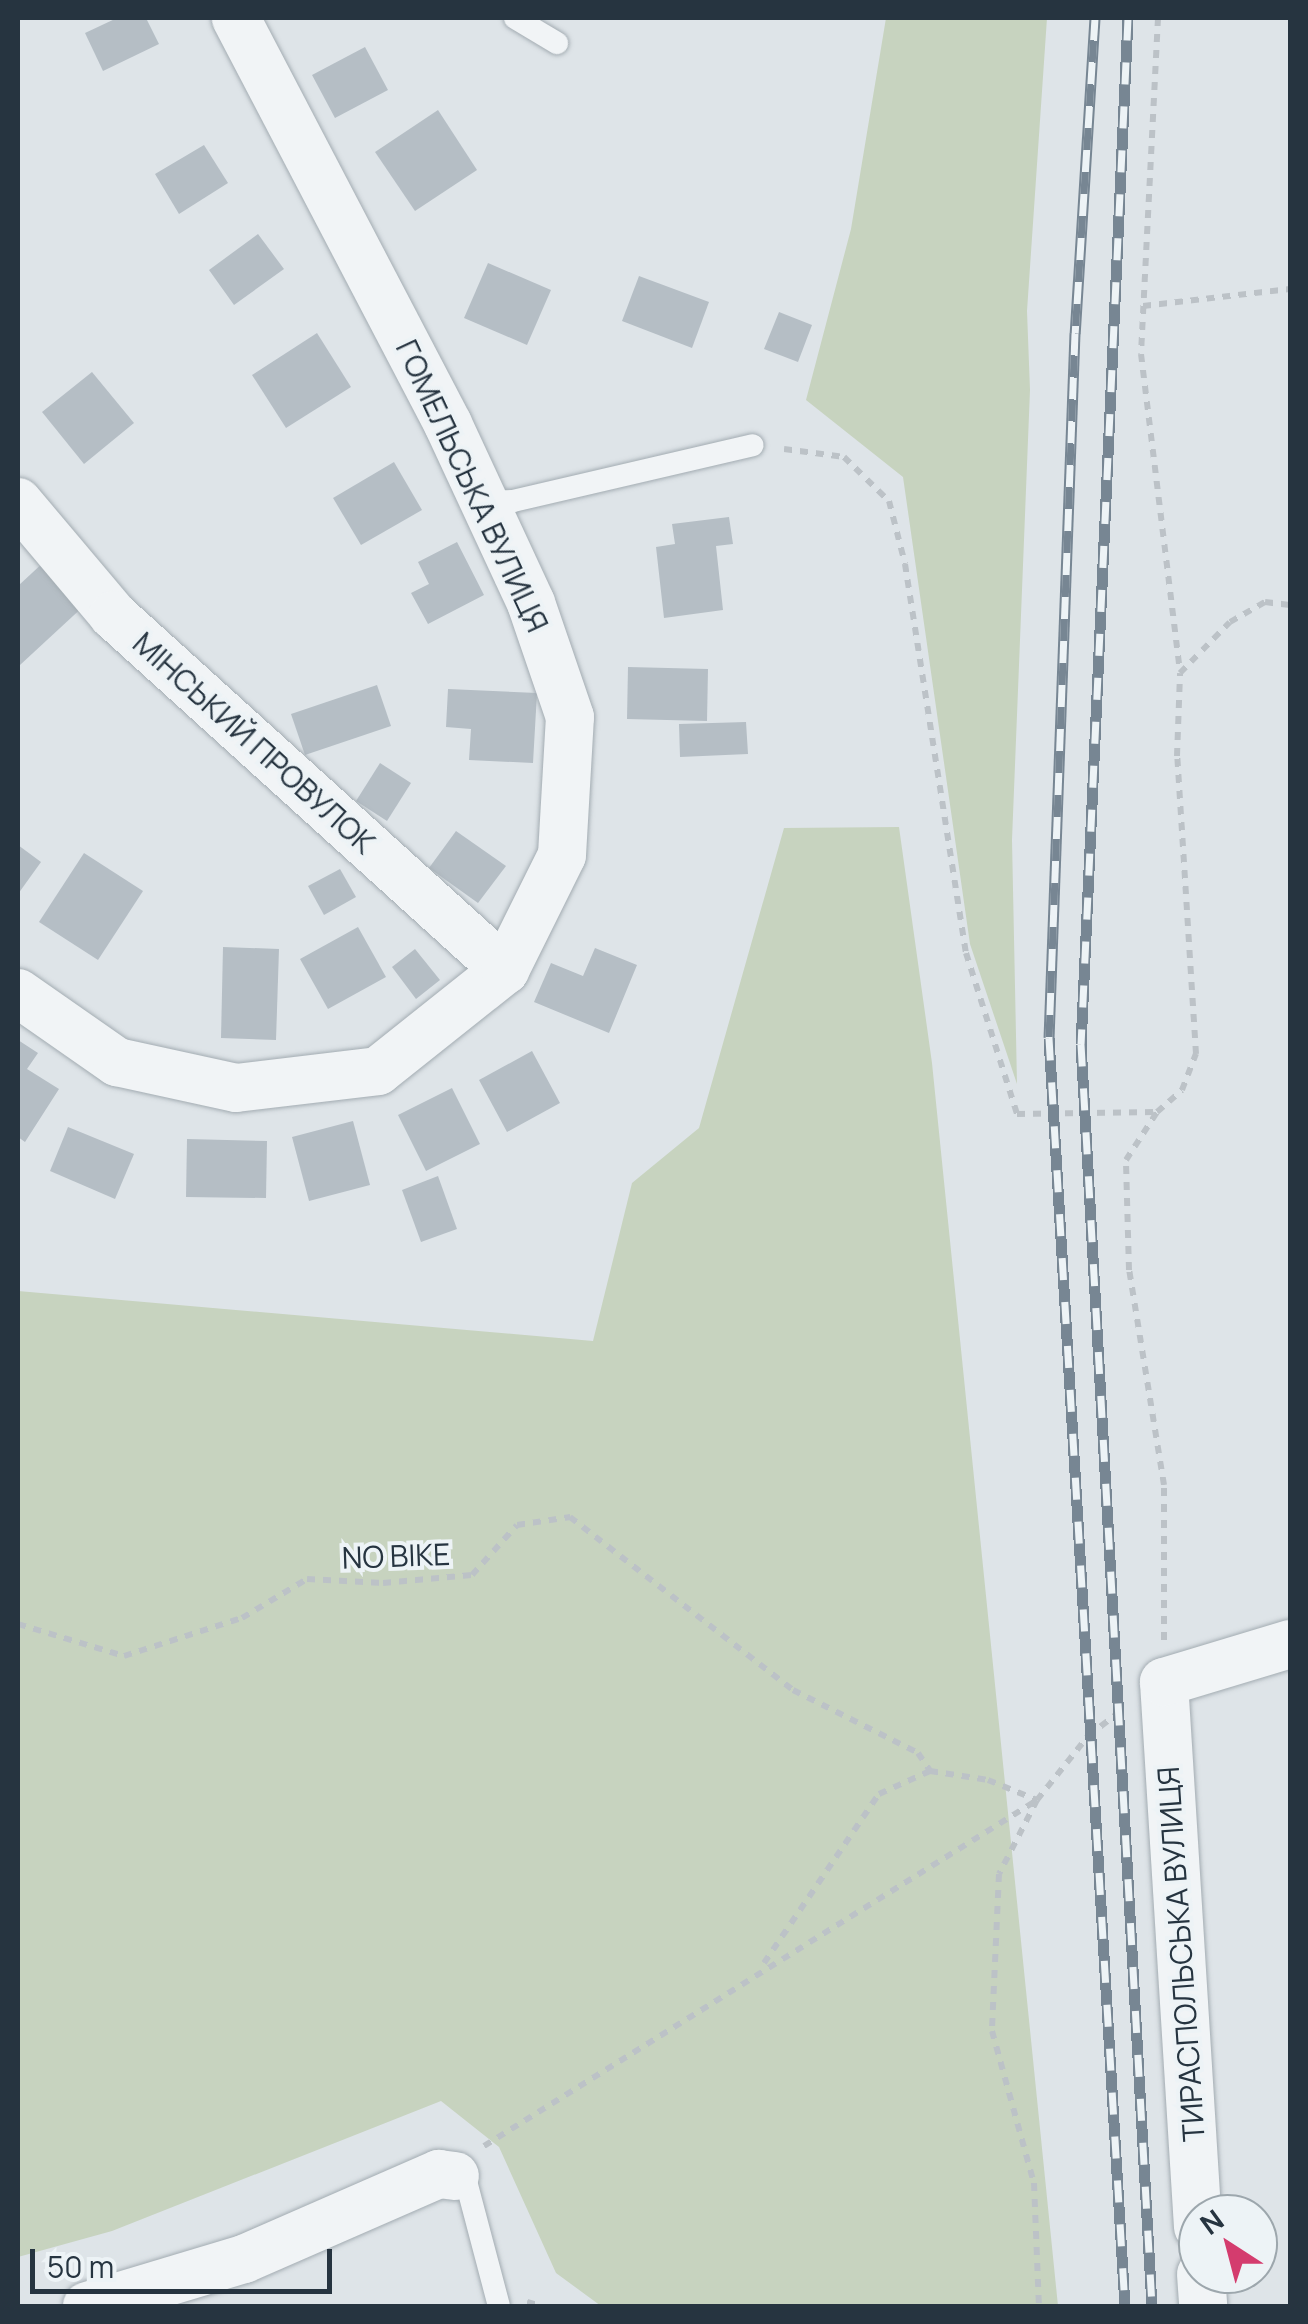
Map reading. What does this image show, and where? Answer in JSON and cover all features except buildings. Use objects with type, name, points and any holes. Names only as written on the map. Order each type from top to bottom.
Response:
[{"type":"street","name":"ГОМЕЛЬСЬКА ВУЛИЦЯ","points":[[18,993],[117,1062],[236,1088],[378,1072],[505,970],[562,855],[570,717],[486,502],[236,18]]},
{"type":"street","name":"МІНСЬКИЙ ПРОВУЛОК","points":[[18,502],[113,615],[505,970]]},
{"type":"street","points":[[1164,1682],[1290,1644]]},
{"type":"street","name":"ТИРАСПОЛЬСЬКА ВУЛИЦЯ","points":[[1164,1682],[1196,2194]]},
{"type":"street","points":[[87,2306],[244,2258],[438,2174],[455,2176]]},
{"type":"lane","points":[[515,18],[557,43]]},
{"type":"lane","points":[[486,502],[531,497],[753,444]]},
{"type":"lane","points":[[455,2176],[467,2186],[500,2306]]},
{"type":"path","points":[[1039,2306],[1034,2183],[992,2031],[999,1874],[1037,1800],[1088,1736],[1164,1682],[1164,1486],[1128,1270],[1126,1160],[1157,1112],[1182,1090],[1196,1054],[1177,756],[1180,674],[1141,354],[1158,18]]},
{"type":"path","points":[[1143,306],[1290,290]]},
{"type":"path","points":[[753,444],[844,456],[889,501],[905,564],[966,952],[1017,1114],[1157,1112]]},
{"type":"path","points":[[1180,674],[1230,622],[1265,602],[1290,605]]},
{"type":"path","name":"NO BIKE","points":[[18,1624],[124,1656],[242,1618],[307,1579],[383,1583],[472,1575],[517,1526],[570,1517],[793,1690],[918,1753],[930,1771]]},
{"type":"path","points":[[761,1967],[879,1794],[930,1771],[988,1780],[1037,1800]]},
{"type":"path","points":[[455,2176],[498,2132],[1037,1800]]},
{"type":"green space","points":[[886,18],[1047,18],[1027,311],[1030,390],[1012,840],[1017,1084],[970,944],[903,477],[806,400],[851,229]]},
{"type":"green space","points":[[899,827],[932,1063],[1058,2306],[601,2306],[556,2273],[499,2147],[441,2101],[112,2231],[18,2257],[18,1291],[593,1341],[632,1183],[699,1128],[784,828]]},
{"type":"railway","points":[[1095,18],[1075,333],[1049,1038],[1125,2306]]},
{"type":"railway","points":[[1128,18],[1081,1044],[1152,2306]]}]
